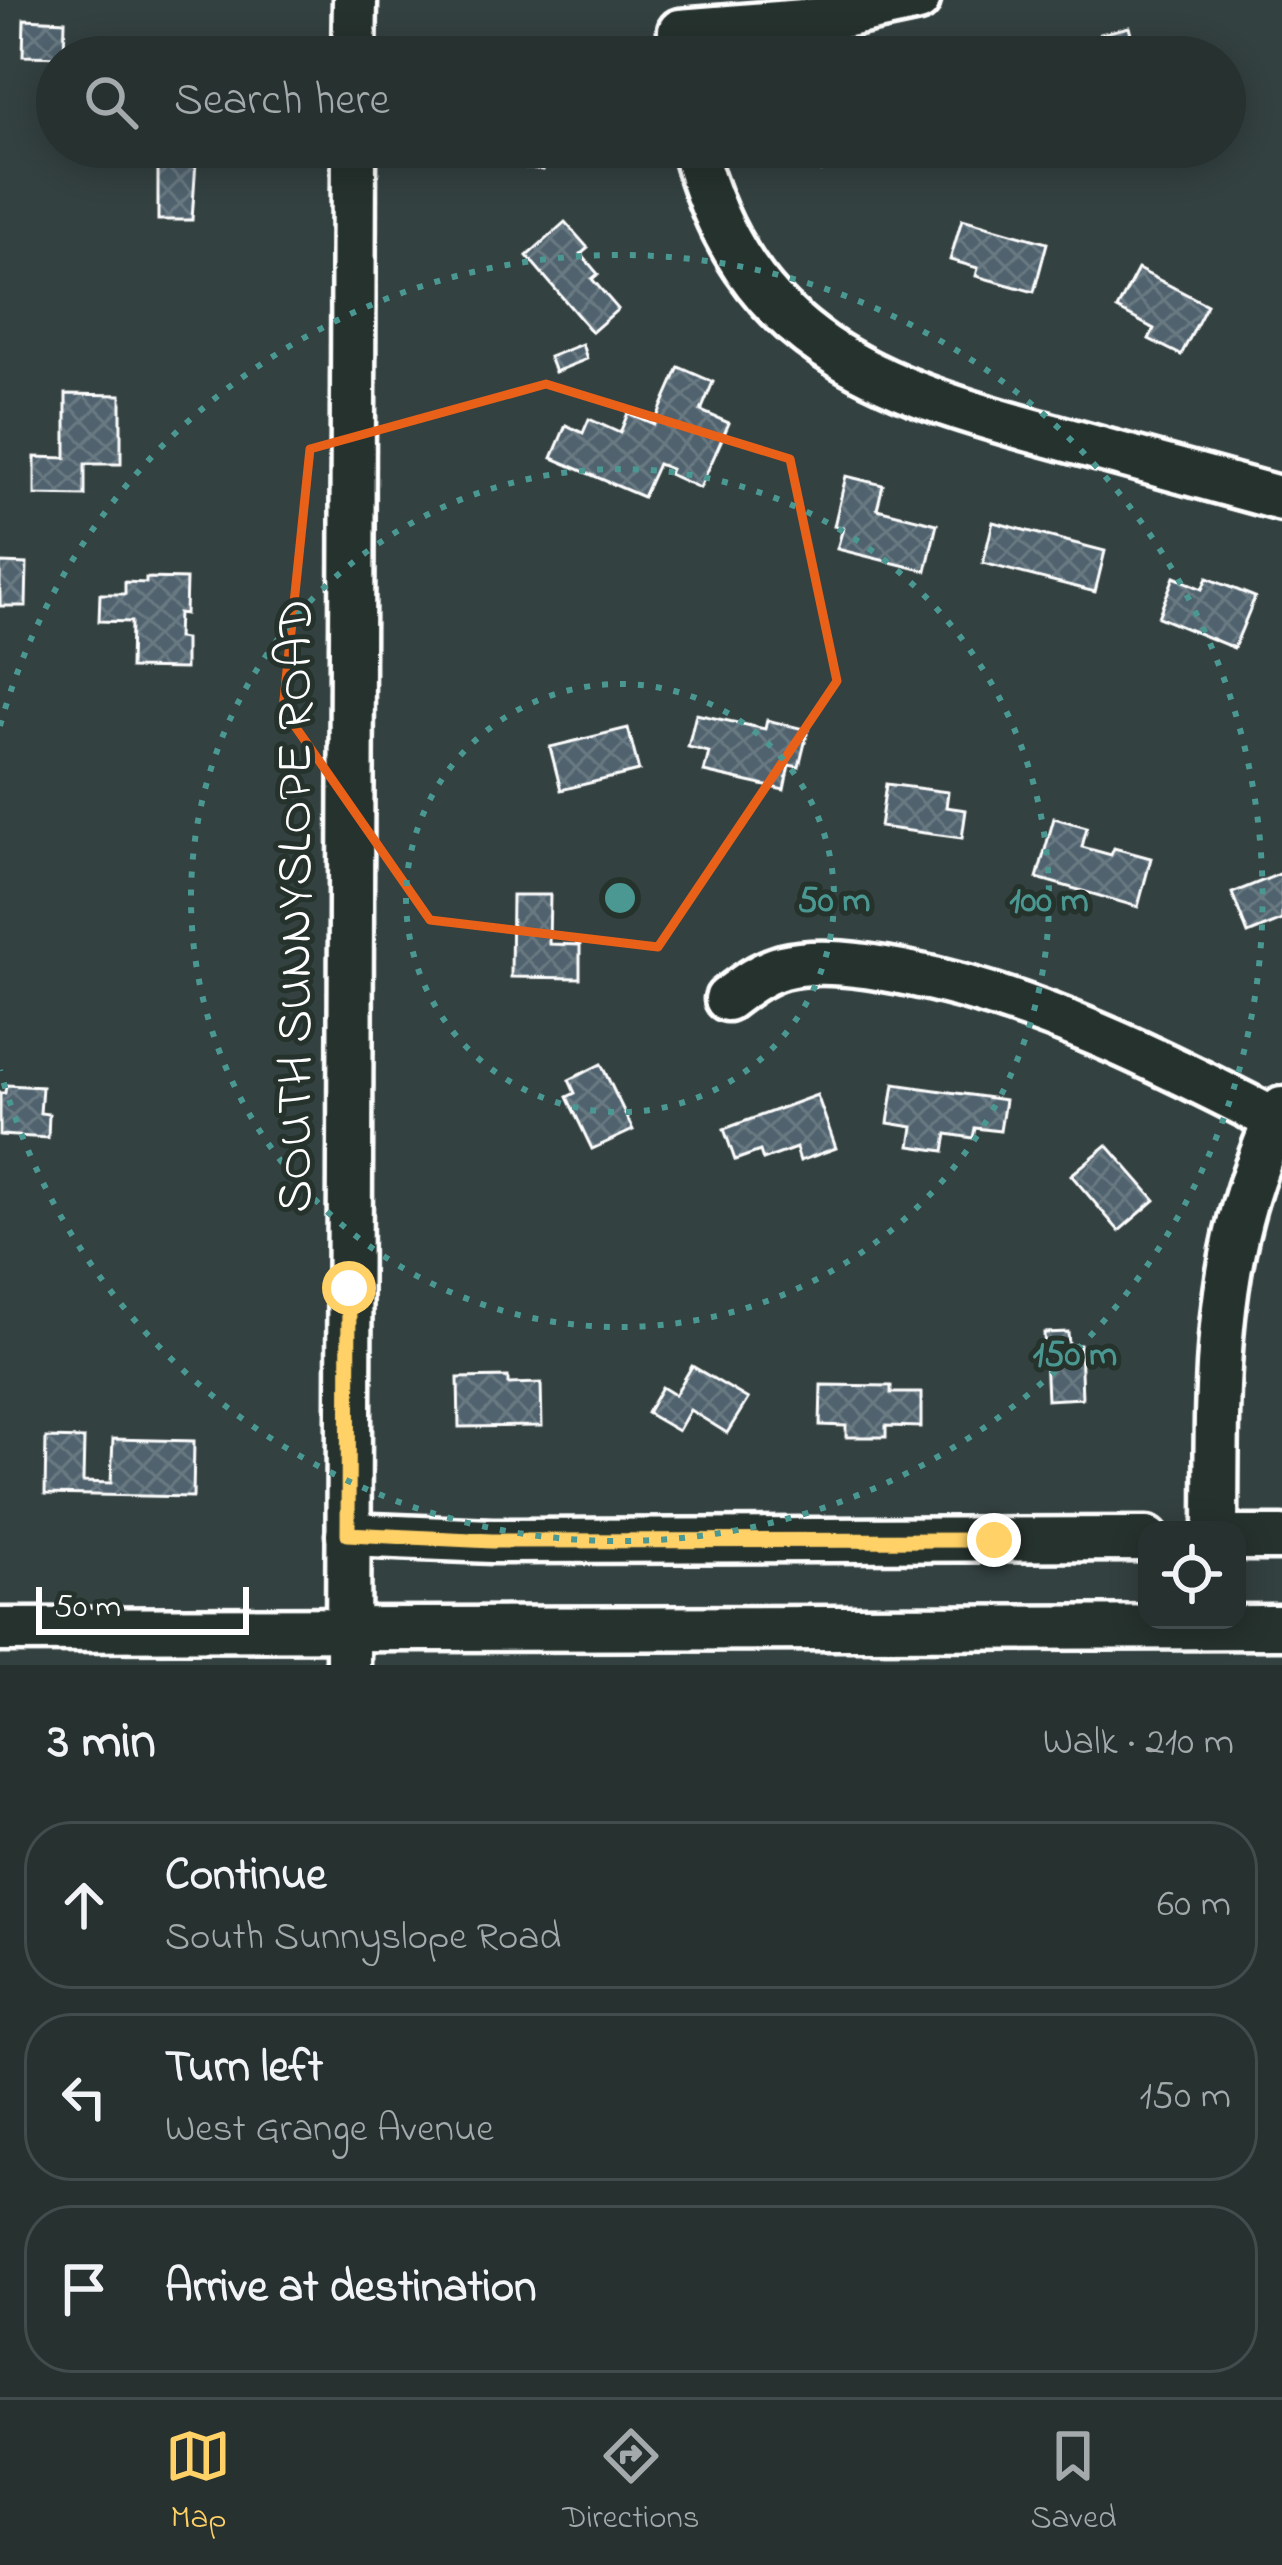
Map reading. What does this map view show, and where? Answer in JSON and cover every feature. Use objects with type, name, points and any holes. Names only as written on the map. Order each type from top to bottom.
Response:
[{"type":"street","points":[[354,36],[355,0]]},
{"type":"street","points":[[680,29],[829,19],[919,0]]},
{"type":"street","name":"SOUTH SUNNYSLOPE ROAD","points":[[348,1646],[353,168]]},
{"type":"street","points":[[700,168],[716,220],[739,261],[772,304],[802,332],[844,360],[901,389],[966,412],[1282,499]]},
{"type":"street","points":[[727,1000],[768,973],[811,963],[874,967],[936,979],[1041,1009],[1279,1114],[1232,1241],[1217,1376],[1216,1521]]},
{"type":"street","points":[[348,1534],[492,1541],[1138,1539]]},
{"type":"street","points":[[1246,1538],[1282,1538]]},
{"type":"street","points":[[0,1630],[348,1646],[1216,1638],[1282,1627]]},
{"type":"highlighted area","points":[[546,384],[790,459],[837,681],[658,947],[430,920],[283,709],[310,449]]},
{"type":"building","points":[[24,19],[65,21],[65,36],[36,36],[36,56],[23,56]]},
{"type":"building","points":[[1129,27],[1131,36],[1100,36]]},
{"type":"building","points":[[158,168],[196,168],[192,220],[158,220]]},
{"type":"building","points":[[962,219],[1047,243],[1034,292],[976,276],[978,268],[950,260]]},
{"type":"building","points":[[565,222],[588,248],[581,254],[598,274],[592,279],[618,309],[592,332],[527,256]]},
{"type":"building","points":[[1138,269],[1207,305],[1181,355],[1149,339],[1154,329],[1117,309]]},
{"type":"building","points":[[582,344],[587,359],[555,372],[549,357]]},
{"type":"building","points":[[679,367],[713,382],[701,411],[729,423],[700,488],[658,464],[643,497],[552,458],[566,425],[583,433],[589,419],[620,433],[628,413],[654,424]]},
{"type":"building","points":[[66,394],[121,395],[121,464],[85,464],[85,496],[35,495],[35,457],[66,458]]},
{"type":"building","points":[[846,476],[883,485],[877,509],[937,524],[926,571],[837,549],[843,528],[834,526]]},
{"type":"building","points":[[993,522],[1105,551],[1095,592],[983,563]]},
{"type":"building","points":[[0,563],[27,564],[26,606],[0,606]]},
{"type":"building","points":[[1174,577],[1202,589],[1207,578],[1255,597],[1234,648],[1158,617]]},
{"type":"building","points":[[146,578],[186,579],[185,614],[178,613],[177,638],[185,639],[185,669],[130,668],[131,622],[99,621],[100,594],[125,594],[125,582],[146,583]]},
{"type":"building","points":[[696,714],[765,729],[767,720],[808,730],[799,767],[789,765],[784,790],[704,772],[709,752],[688,747]]},
{"type":"building","points":[[628,728],[639,771],[561,790],[550,747]]},
{"type":"building","points":[[886,784],[948,792],[946,807],[966,810],[962,838],[880,827]]},
{"type":"building","points":[[1054,818],[1087,827],[1082,847],[1111,855],[1114,848],[1151,858],[1138,907],[1037,878]]},
{"type":"building","points":[[1282,873],[1282,920],[1248,934],[1232,893]]},
{"type":"building","points":[[512,895],[550,895],[549,944],[580,945],[580,978],[511,977]]},
{"type":"building","points":[[601,1064],[633,1130],[592,1149],[567,1097],[575,1093],[569,1080]]},
{"type":"building","points":[[894,1084],[1005,1100],[1000,1131],[975,1128],[973,1138],[947,1134],[944,1151],[910,1146],[913,1127],[888,1123]]},
{"type":"building","points":[[6,1085],[42,1087],[40,1113],[49,1114],[48,1138],[0,1135],[0,1093],[5,1093]]},
{"type":"building","points":[[817,1095],[836,1148],[800,1161],[796,1148],[763,1160],[760,1151],[735,1160],[724,1129]]},
{"type":"building","points":[[1107,1145],[1155,1200],[1119,1231],[1071,1175]]},
{"type":"building","points":[[1068,1332],[1069,1345],[1080,1345],[1082,1398],[1047,1400],[1044,1333]]},
{"type":"building","points":[[692,1366],[748,1399],[727,1433],[690,1410],[678,1431],[647,1413],[662,1387],[675,1395]]},
{"type":"building","points":[[508,1377],[508,1384],[541,1383],[542,1426],[459,1427],[458,1378]]},
{"type":"building","points":[[821,1385],[891,1386],[891,1393],[921,1393],[921,1427],[886,1426],[886,1437],[846,1437],[846,1426],[820,1425]]},
{"type":"building","points":[[46,1438],[84,1439],[83,1482],[111,1483],[113,1439],[194,1441],[193,1497],[45,1494]]},
{"type":"route","points":[[349,1288],[348,1534],[492,1541],[994,1540]]}]
